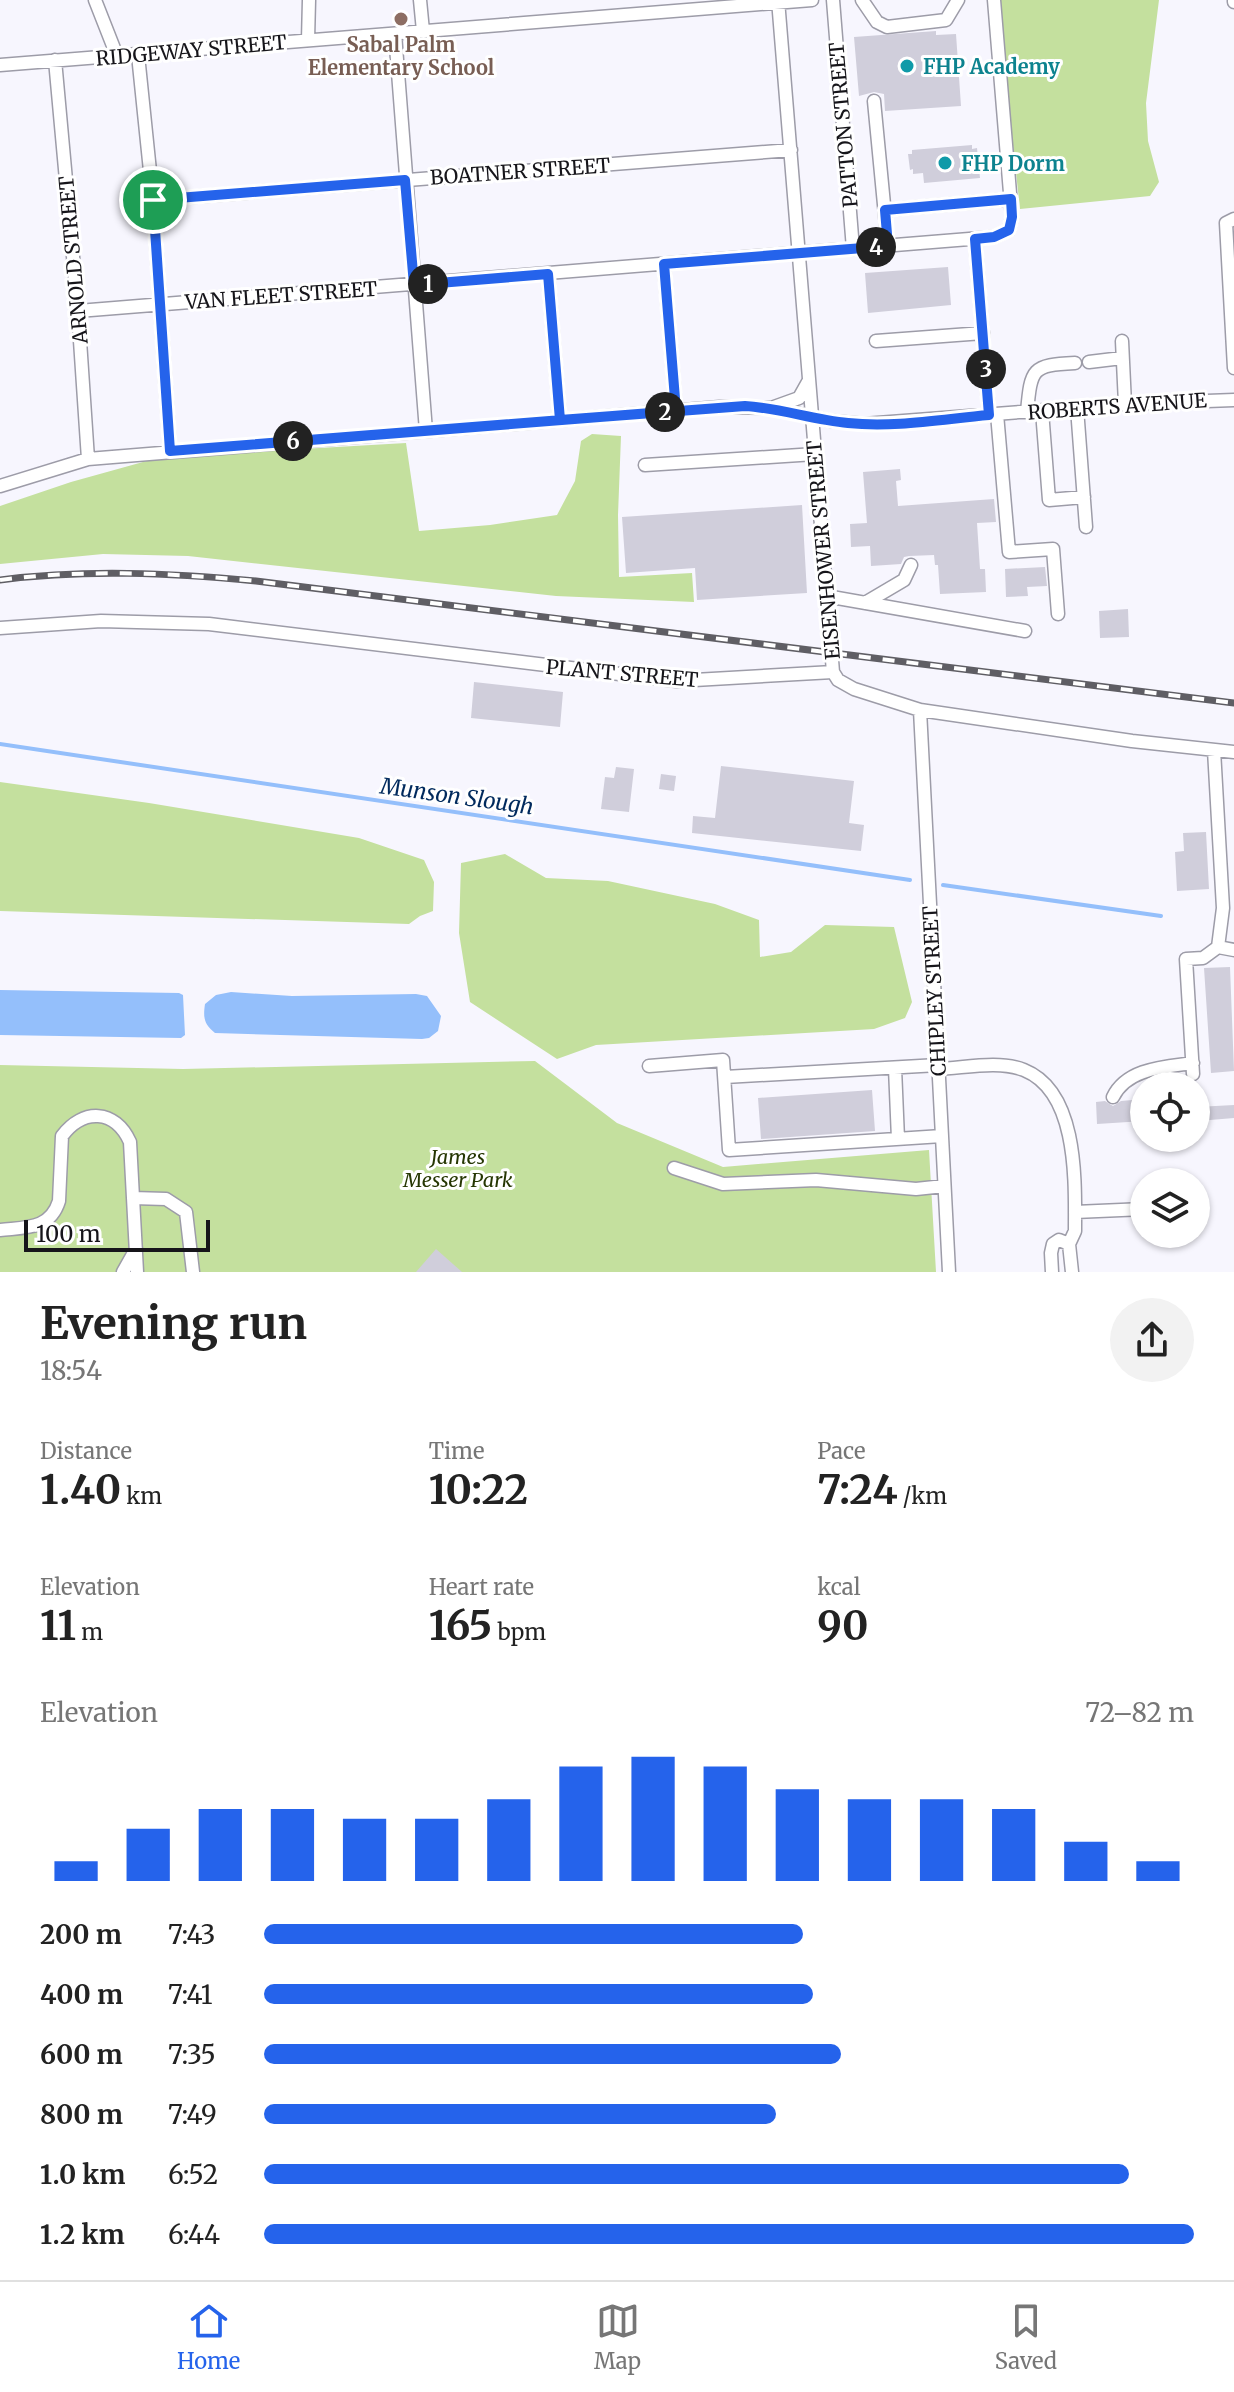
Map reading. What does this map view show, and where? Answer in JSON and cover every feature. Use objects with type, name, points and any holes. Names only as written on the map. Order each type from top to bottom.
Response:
[{"type":"street","points":[[95,0],[117,56]]},
{"type":"street","points":[[308,40],[309,0]]},
{"type":"street","points":[[420,0],[423,31]]},
{"type":"street","name":"RIDGEWAY STREET","points":[[0,65],[812,0]]},
{"type":"street","name":"PATTON STREET","points":[[833,0],[853,249]]},
{"type":"street","points":[[862,0],[877,22],[887,27],[946,20],[958,0]]},
{"type":"street","points":[[885,210],[1011,199],[994,0]]},
{"type":"street","name":"EISENHOWER STREET","points":[[778,1],[833,672]]},
{"type":"street","points":[[395,34],[426,431]]},
{"type":"street","points":[[138,55],[153,200],[170,451]]},
{"type":"street","name":"ARNOLD STREET","points":[[55,60],[88,459]]},
{"type":"street","points":[[874,101],[888,246]]},
{"type":"street","name":"BOATNER STREET","points":[[153,200],[791,150]]},
{"type":"street","name":"VAN FLEET STREET","points":[[78,311],[994,237],[1009,230],[1011,199]]},
{"type":"street","points":[[1234,219],[1226,223],[1234,368]]},
{"type":"street","points":[[975,239],[1009,552],[1053,549],[1058,614]]},
{"type":"street","points":[[664,264],[676,411]]},
{"type":"street","points":[[548,274],[560,420]]},
{"type":"street","points":[[876,341],[983,333]]},
{"type":"street","points":[[1122,341],[1125,404]]},
{"type":"street","points":[[1089,362],[1122,358]]},
{"type":"street","points":[[1027,412],[1028,392],[1038,369],[1047,364],[1075,363]]},
{"type":"street","points":[[772,408],[799,398],[809,379]]},
{"type":"street","name":"ROBERTS AVENUE","points":[[0,486],[88,459],[745,406],[864,424],[1125,404],[1234,400]]},
{"type":"street","points":[[1077,408],[1086,527]]},
{"type":"street","points":[[1042,411],[1049,500],[1084,497]]},
{"type":"street","points":[[645,465],[815,454]]},
{"type":"street","points":[[865,603],[904,580],[909,575],[911,565]]},
{"type":"street","points":[[826,596],[1025,631]]},
{"type":"street","name":"PLANT STREET","points":[[0,628],[101,621],[209,624],[677,681],[833,672]]},
{"type":"street","points":[[833,672],[838,680],[854,689],[920,710],[1132,741],[1234,752]]},
{"type":"street","name":"CHIPLEY STREET","points":[[920,710],[949,1272]]},
{"type":"street","points":[[1113,1097],[1118,1086],[1146,1070],[1193,1069],[1186,959],[1203,958],[1218,947],[1223,908],[1214,750]]},
{"type":"street","points":[[1218,947],[1234,950]]},
{"type":"street","points":[[649,1066],[723,1060],[729,1150],[942,1136]]},
{"type":"street","points":[[725,1077],[895,1068],[1005,1066],[1024,1070],[1049,1090],[1063,1115],[1071,1142],[1075,1212],[1075,1231],[1069,1244],[1072,1272]]},
{"type":"street","points":[[895,1068],[898,1139]]},
{"type":"street","points":[[0,1230],[46,1223],[56,1211],[61,1188],[59,1152],[62,1136],[75,1121],[84,1117],[108,1118],[125,1132],[130,1142],[137,1272]]},
{"type":"street","points":[[674,1168],[723,1184],[816,1180],[916,1189],[944,1186]]},
{"type":"street","points":[[133,1198],[166,1199],[186,1212],[193,1272]]},
{"type":"street","points":[[1075,1212],[1130,1210]]},
{"type":"street","points":[[1052,1272],[1053,1244],[1059,1240],[1069,1244]]},
{"type":"street","points":[[123,1272],[136,1249]]},
{"type":"green space","points":[[997,0],[1159,0],[1146,103],[1148,141],[1159,182],[1150,196],[1020,209]]},
{"type":"green space","points":[[592,434],[621,436],[619,577],[692,573],[694,602],[556,596],[188,556],[103,554],[0,564],[0,506],[161,457],[406,443],[419,531],[557,515],[575,481],[581,441]]},
{"type":"green space","points":[[0,782],[359,838],[424,860],[434,882],[433,911],[409,924],[0,911]]},
{"type":"green space","points":[[505,854],[546,878],[608,881],[715,904],[759,920],[760,957],[791,952],[825,925],[894,927],[912,1002],[905,1018],[874,1029],[596,1045],[557,1059],[470,1002],[459,933],[461,863]]},
{"type":"green space","name":"James Messer Park","points":[[535,1061],[617,1123],[723,1167],[929,1150],[936,1272],[0,1272],[0,1065],[183,1069]]},
{"type":"water","points":[[0,990],[179,993],[183,995],[185,1035],[181,1038],[0,1035]]},
{"type":"water","points":[[231,992],[292,996],[416,994],[427,996],[441,1016],[438,1031],[422,1039],[215,1033],[205,1020],[205,1004],[216,995]]},
{"type":"building","name":"FHP Academy","points":[[936,31],[936,35],[956,34],[961,106],[885,111],[884,94],[874,92],[859,96],[854,37]]},
{"type":"building","name":"FHP Dorm","points":[[972,145],[972,149],[977,148],[980,178],[924,183],[923,173],[913,174],[913,169],[910,170],[908,154],[912,154],[912,150]]},
{"type":"building","points":[[948,267],[951,305],[868,313],[865,273]]},
{"type":"building","points":[[900,469],[901,480],[896,481],[898,506],[994,499],[996,522],[977,523],[980,569],[985,569],[986,592],[940,594],[938,565],[935,565],[934,555],[909,556],[904,557],[901,564],[871,566],[870,546],[851,547],[850,524],[867,523],[863,472]]},
{"type":"building","points":[[802,505],[807,593],[697,600],[695,568],[626,573],[622,517]]},
{"type":"building","points":[[1045,567],[1047,586],[1027,587],[1028,596],[1006,597],[1005,569]]},
{"type":"building","points":[[1128,609],[1129,637],[1100,638],[1099,611]]},
{"type":"building","points":[[474,682],[563,692],[560,727],[471,718]]},
{"type":"building","points":[[721,766],[854,781],[849,823],[864,825],[861,851],[692,833],[693,816],[715,818]]},
{"type":"building","points":[[616,767],[634,769],[629,812],[601,809],[605,777],[614,778]]},
{"type":"building","points":[[661,774],[676,776],[674,791],[659,789]]},
{"type":"building","points":[[1206,832],[1209,889],[1177,891],[1175,852],[1184,851],[1183,833]]},
{"type":"building","points":[[1230,967],[1234,1071],[1211,1073],[1204,968]]},
{"type":"building","points":[[872,1090],[875,1131],[761,1139],[758,1098]]},
{"type":"building","points":[[1130,1100],[1130,1122],[1097,1124],[1096,1102],[1105,1101],[1113,1106]]},
{"type":"building","points":[[1234,1105],[1234,1118],[1210,1120],[1210,1106]]},
{"type":"building","points":[[436,1249],[462,1272],[416,1272]]},
{"type":"waterway","name":"Munson Slough","points":[[0,744],[910,880]]},
{"type":"waterway","points":[[943,885],[1161,916]]},
{"type":"railway","points":[[0,580],[64,574],[128,573],[256,581],[1234,703]]},
{"type":"place","name":"Sabal Palm Elementary School","points":[[401,19]]},
{"type":"place","name":"FHP Academy","points":[[907,66]]},
{"type":"place","name":"FHP Dorm","points":[[945,163]]},
{"type":"route","points":[[153,200],[170,451],[676,411],[664,264],[888,246],[885,210],[1011,199],[1009,230],[994,237],[975,239],[989,415],[864,424],[745,406],[720,407],[676,411],[560,420],[548,274],[414,285],[405,180],[153,200]]}]
